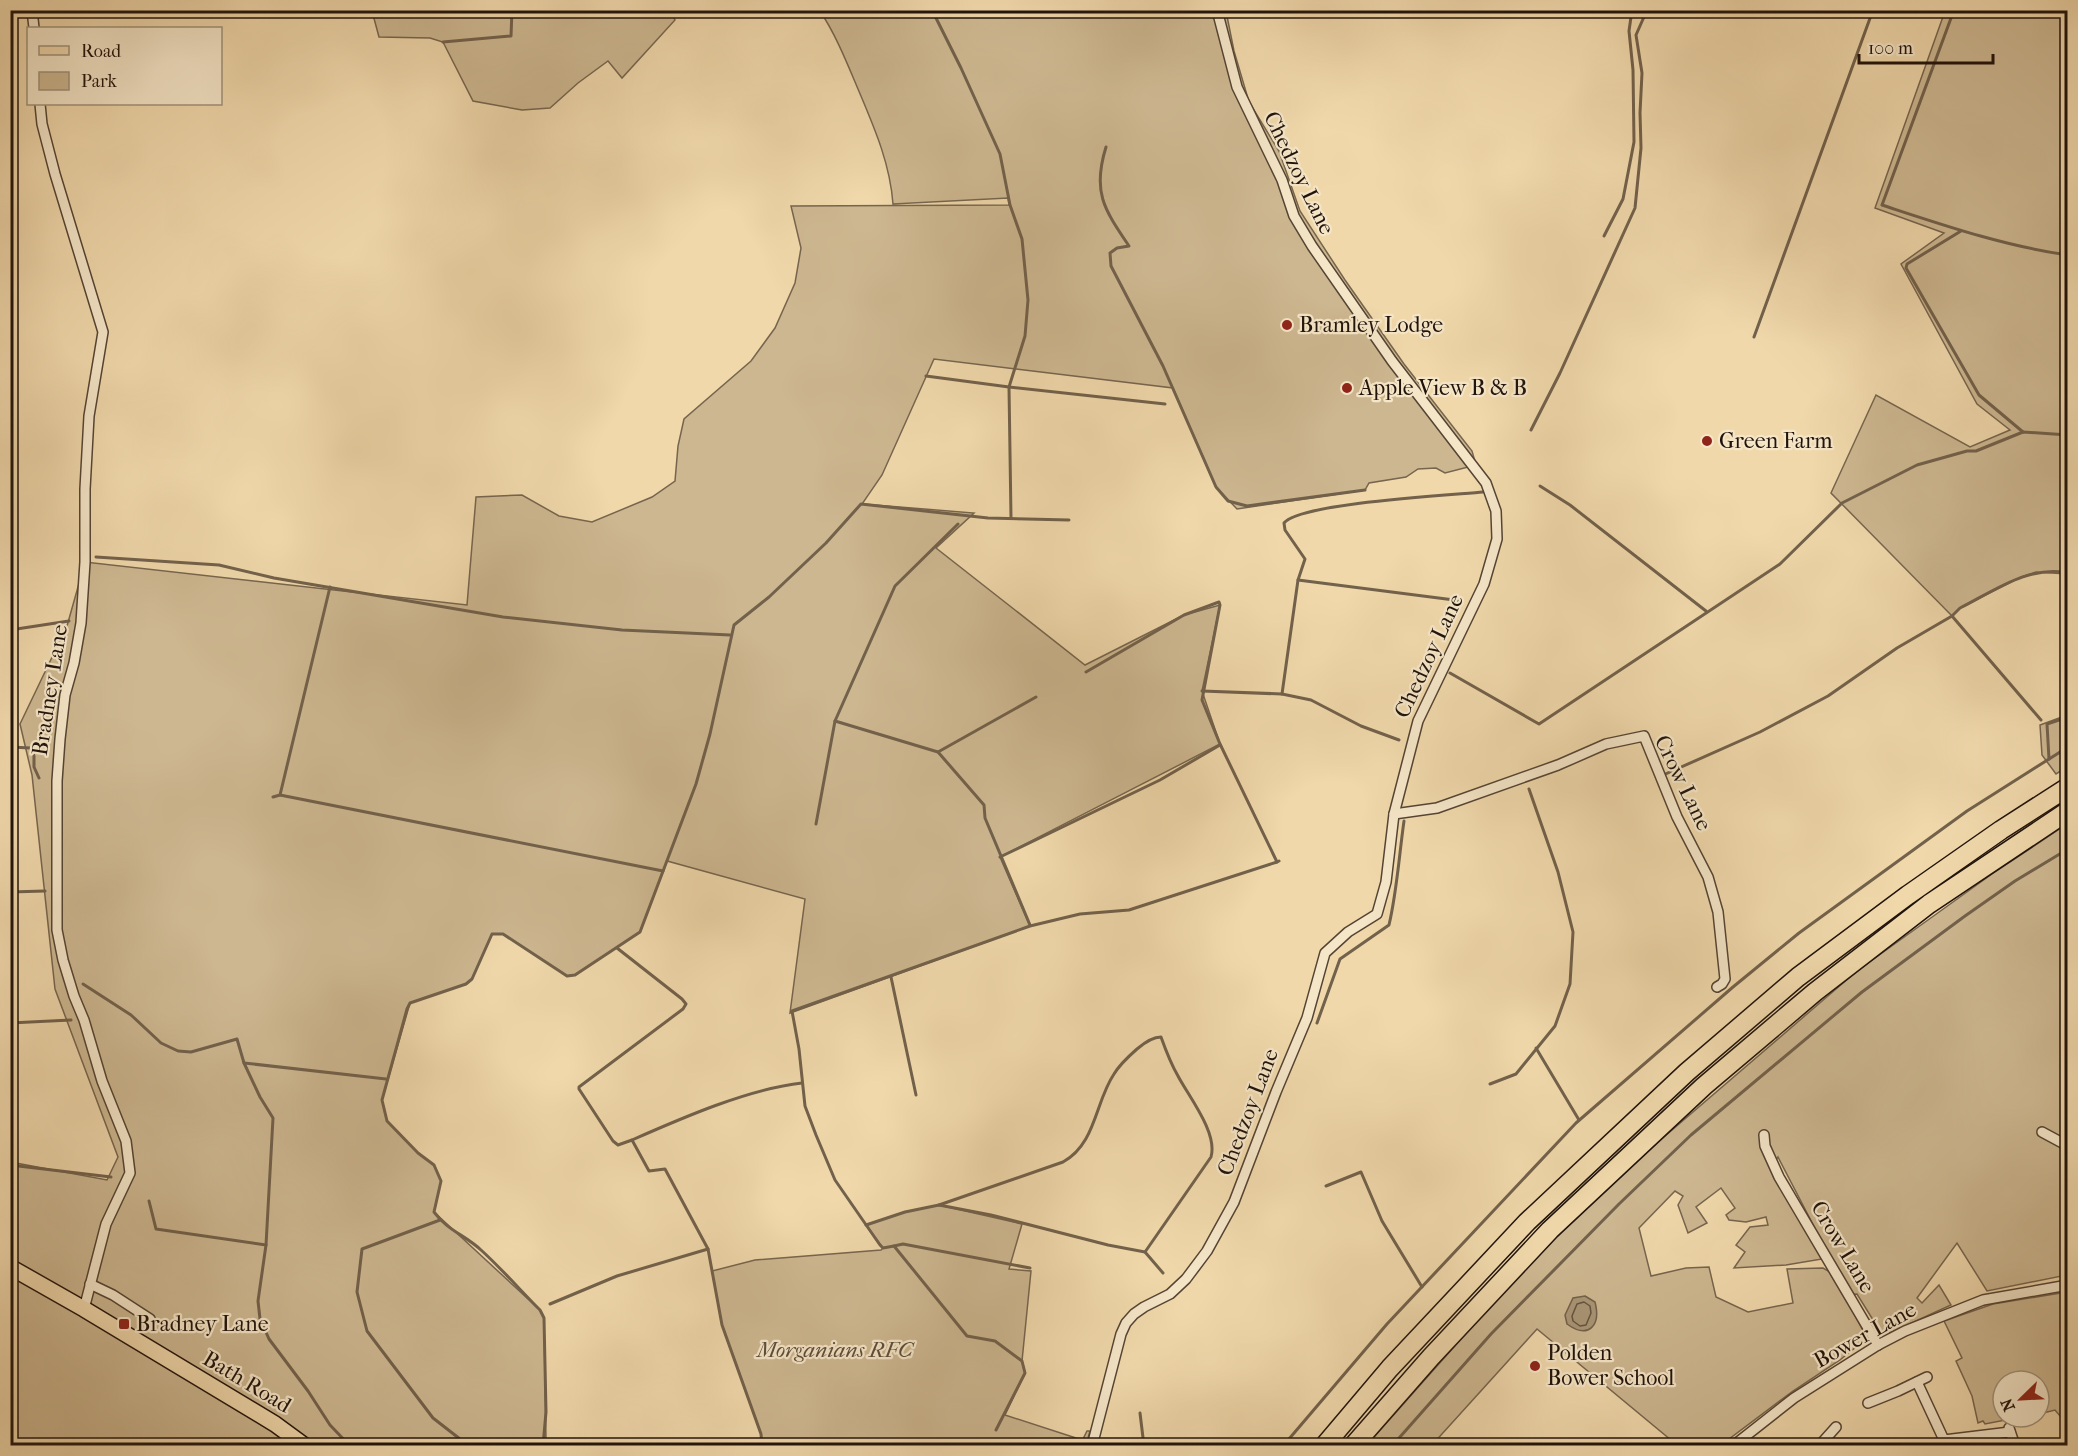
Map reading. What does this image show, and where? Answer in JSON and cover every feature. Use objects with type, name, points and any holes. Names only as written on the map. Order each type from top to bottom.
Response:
[{"type":"highway","points":[[1324,1446],[1390,1368],[1527,1222],[1687,1072],[1798,977],[1927,882],[2067,787]]},
{"type":"highway","points":[[1353,1446],[1431,1357],[1550,1230],[1704,1086],[1815,992],[1929,904],[2067,811]]},
{"type":"main road","name":"Bath Road","points":[[10,1267],[275,1424],[305,1446]]},
{"type":"street","points":[[32,10],[34,27]]},
{"type":"street","name":"Chedzoy Lane","points":[[1092,1446],[1126,1323],[1144,1306],[1170,1294],[1186,1280],[1207,1251],[1234,1202],[1306,1018],[1325,953],[1348,932],[1377,914],[1386,882],[1394,814],[1418,721],[1484,584],[1497,539],[1496,510],[1486,483],[1392,361],[1312,246],[1294,216],[1282,180],[1237,87],[1217,10]]},
{"type":"street","name":"Bradney Lane","points":[[40,105],[42,123],[55,174],[103,332],[89,416],[81,623],[74,663],[65,695],[60,739],[57,781],[57,930],[74,996],[84,1020],[102,1081],[126,1141],[130,1158],[130,1173],[106,1224],[84,1309]]},
{"type":"street","name":"Crow Lane","points":[[1394,814],[1437,808],[1558,765],[1606,744],[1644,736],[1677,817],[1708,877],[1718,912],[1725,979],[1717,987]]},
{"type":"street","points":[[2042,1132],[2067,1146]]},
{"type":"street","name":"Crow Lane","points":[[1764,1135],[1765,1146],[1779,1177],[1878,1345]]},
{"type":"street","points":[[90,1284],[113,1295],[150,1319]]},
{"type":"street","name":"Bower Lane","points":[[1733,1446],[1794,1398],[1878,1345],[1913,1327],[1983,1300],[2067,1286]]},
{"type":"street","points":[[1868,1403],[1927,1377]]},
{"type":"street","points":[[1917,1382],[1923,1390],[1942,1443],[1994,1435],[1998,1429],[2009,1426],[2015,1446]]},
{"type":"street","points":[[1819,1446],[1836,1427]]},
{"type":"green space","points":[[372,11],[670,11],[675,20],[622,78],[608,61],[550,108],[522,110],[473,101],[443,42],[430,38],[379,37]]},
{"type":"green space","points":[[820,11],[1226,11],[1234,51],[1249,102],[1279,151],[1300,211],[1404,364],[1472,451],[1476,465],[1445,473],[1436,468],[1418,469],[1406,477],[1369,483],[1365,490],[1237,509],[1216,487],[1173,388],[934,359],[882,475],[862,504],[974,513],[936,548],[1085,665],[1184,615],[1220,605],[1202,691],[1220,744],[1000,857],[1030,926],[790,1013],[805,899],[667,861],[640,932],[575,975],[567,976],[503,934],[492,934],[472,979],[466,984],[410,1003],[382,1100],[387,1121],[418,1153],[434,1165],[441,1181],[434,1212],[540,1310],[544,1318],[546,1440],[544,1445],[11,1445],[10,1162],[107,1180],[118,1157],[55,989],[32,775],[20,724],[67,626],[85,562],[467,605],[476,497],[522,495],[559,516],[592,522],[652,497],[675,481],[678,446],[684,419],[751,361],[775,328],[795,283],[801,248],[791,206],[1009,205],[1008,198],[893,204],[889,174],[875,131],[841,49]]},
{"type":"green space","points":[[1945,11],[2068,11],[2067,574],[2036,572],[2021,577],[1960,608],[1952,616],[1831,493],[1876,395],[1970,447],[2010,430],[1977,404],[1901,264],[1944,233],[1875,208]]},
{"type":"green space","points":[[2067,715],[2067,767],[2056,774],[2042,755],[2040,725]]},
{"type":"green space","points":[[2067,824],[2067,1275],[1987,1291],[1957,1243],[1917,1298],[1922,1303],[1939,1285],[1951,1305],[1883,1336],[1857,1294],[1844,1295],[1867,1338],[1721,1445],[1677,1445],[1537,1329],[1432,1445],[1366,1446],[1532,1259],[1608,1185],[1857,971],[1992,874]],"holes":[[[1778,1157],[1832,1261],[1851,1291],[1842,1293],[1830,1272],[1823,1268],[1787,1269],[1793,1303],[1748,1312],[1716,1297],[1709,1267],[1686,1268],[1651,1276],[1639,1228],[1675,1191],[1683,1196],[1678,1205],[1688,1233],[1707,1223],[1696,1207],[1721,1188],[1735,1208],[1726,1215],[1729,1220],[1746,1222],[1766,1217],[1768,1225],[1750,1227],[1736,1245],[1745,1252],[1734,1268],[1786,1265],[1822,1259],[1772,1165]]]},
{"type":"green space","name":"Morganians RFC","points":[[939,1205],[1022,1224],[1009,1269],[1031,1271],[1022,1361],[1025,1373],[1005,1415],[1076,1438],[1083,1439],[1087,1431],[1090,1431],[1086,1445],[762,1445],[761,1434],[722,1325],[712,1271],[755,1260],[881,1250],[883,1248],[866,1225],[905,1212]]},
{"type":"green space","points":[[2067,1292],[2067,1424],[2055,1410],[2051,1411],[2051,1369],[1991,1369],[1991,1423],[1985,1424],[1983,1421],[1978,1423],[1972,1396],[1956,1361],[1962,1358],[1944,1321],[1993,1304]]},
{"type":"water","points":[[1585,1296],[1595,1302],[1596,1317],[1592,1328],[1582,1331],[1567,1324],[1565,1315],[1573,1298]]},
{"type":"waterway","points":[[443,42],[511,36],[512,10]]},
{"type":"waterway","points":[[932,10],[1000,154],[1010,205],[1022,239],[1028,300],[1025,336],[1009,387],[1011,518]]},
{"type":"waterway","points":[[1604,236],[1623,199],[1634,142],[1633,70],[1629,31],[1632,10]]},
{"type":"waterway","points":[[1531,430],[1560,373],[1635,208],[1641,148],[1642,73],[1636,35],[1647,10]]},
{"type":"waterway","points":[[1754,337],[1873,10]]},
{"type":"waterway","points":[[1954,10],[1882,205],[1997,240],[2068,255]]},
{"type":"waterway","points":[[1106,147],[1100,176],[1103,200],[1129,246],[1117,248],[1110,253],[1111,266],[1163,366],[1216,487],[1228,501],[1247,506],[1365,490]]},
{"type":"waterway","points":[[1961,231],[1907,264],[1906,268],[1979,395],[2023,432]]},
{"type":"waterway","points":[[926,376],[1165,404]]},
{"type":"waterway","points":[[1450,673],[1539,724],[1780,564],[1842,503],[1917,465],[1967,451],[1976,451],[2023,432],[2068,435]]},
{"type":"waterway","points":[[1540,486],[1570,505],[1706,611]]},
{"type":"waterway","points":[[1282,694],[1298,580],[1305,559],[1285,530],[1284,523],[1296,516],[1346,505],[1483,492]]},
{"type":"waterway","points":[[543,1446],[546,1412],[544,1318],[540,1310],[489,1257],[445,1224],[434,1212],[441,1181],[434,1165],[418,1153],[387,1121],[382,1100],[410,1003],[466,984],[472,979],[492,934],[503,934],[567,976],[575,975],[640,932],[696,784],[710,734],[734,625],[769,597],[826,543],[861,504],[988,518],[1069,520]]},
{"type":"waterway","points":[[816,824],[835,721],[895,586],[958,524]]},
{"type":"waterway","points":[[96,557],[219,565],[274,578],[503,617],[622,630],[730,635]]},
{"type":"waterway","points":[[1661,776],[1760,732],[1828,696],[1897,648],[1952,616],[1960,608],[1999,587],[2039,573],[2068,573]]},
{"type":"waterway","points":[[1298,580],[1462,601]]},
{"type":"waterway","points":[[273,797],[280,795],[330,587]]},
{"type":"waterway","points":[[1086,672],[1184,615],[1219,602],[1202,700],[1220,744],[1277,862],[1279,861]]},
{"type":"waterway","points":[[1952,616],[2041,720]]},
{"type":"waterway","points":[[10,630],[69,621]]},
{"type":"waterway","points":[[1202,691],[1282,694],[1311,700],[1361,726],[1399,740]]},
{"type":"waterway","points":[[938,752],[1036,697]]},
{"type":"waterway","points":[[2049,759],[2047,724],[2068,717]]},
{"type":"waterway","points":[[835,721],[938,752],[984,805],[985,818],[1030,925]]},
{"type":"waterway","points":[[1000,857],[1160,780],[1220,745]]},
{"type":"waterway","points":[[10,747],[31,748],[34,767],[39,778]]},
{"type":"waterway","points":[[1283,1446],[1387,1324],[1576,1123],[1799,933],[1967,811],[2068,747]]},
{"type":"waterway","points":[[1490,1084],[1516,1074],[1555,1026],[1570,984],[1573,932],[1558,872],[1529,789]]},
{"type":"waterway","points":[[280,795],[663,871]]},
{"type":"waterway","points":[[1317,1023],[1340,959],[1389,925],[1404,821]]},
{"type":"waterway","points":[[1392,1446],[1491,1334],[1619,1204],[1691,1135],[1862,992],[2015,881],[2068,849]]},
{"type":"waterway","points":[[996,1430],[1025,1373],[1022,1361],[995,1341],[967,1336],[894,1246],[883,1248],[880,1245],[835,1180],[805,1106],[792,1011],[1030,926],[1080,914],[1129,910],[1277,862]]},
{"type":"waterway","points":[[10,892],[45,891]]},
{"type":"waterway","points":[[617,948],[686,1004],[683,1009],[579,1089],[613,1141],[618,1145],[632,1140],[649,1171],[665,1169],[708,1249],[722,1325],[761,1434],[762,1446]]},
{"type":"waterway","points":[[891,977],[916,1095]]},
{"type":"waterway","points":[[83,984],[131,1015],[161,1043],[178,1051],[191,1052],[237,1039],[244,1063],[273,1118],[266,1245],[258,1301],[260,1319],[269,1339],[330,1425],[350,1446]]},
{"type":"waterway","points":[[10,1023],[71,1020]]},
{"type":"waterway","points":[[939,1205],[1063,1162],[1074,1154],[1089,1134],[1116,1070],[1142,1045],[1151,1039],[1161,1037],[1173,1067],[1207,1126],[1212,1147],[1211,1157],[1145,1252]]},
{"type":"waterway","points":[[1536,1048],[1579,1120]]},
{"type":"waterway","points":[[244,1063],[386,1079]]},
{"type":"waterway","points":[[632,1140],[738,1098],[781,1086],[802,1083]]},
{"type":"waterway","points":[[10,1165],[111,1177]]},
{"type":"waterway","points":[[1326,1186],[1361,1172],[1382,1221],[1422,1287]]},
{"type":"waterway","points":[[149,1201],[156,1229],[266,1245]]},
{"type":"waterway","points":[[866,1225],[905,1212],[939,1205],[991,1215],[1108,1245],[1145,1252],[1163,1273]]},
{"type":"waterway","points":[[440,1220],[362,1249],[357,1292],[367,1331],[433,1418],[469,1446]]},
{"type":"waterway","points":[[894,1246],[903,1244],[1030,1268]]},
{"type":"waterway","points":[[550,1304],[617,1276],[708,1249]]},
{"type":"waterway","points":[[1140,1413],[1144,1446]]},
{"type":"place","name":"Bramley Lodge","points":[[1287,325]]},
{"type":"place","name":"Apple View B & B","points":[[1347,388]]},
{"type":"place","name":"Green Farm","points":[[1707,441]]},
{"type":"place","name":"Bradney Lane","points":[[124,1324]]},
{"type":"place","name":"Polden Bower School","points":[[1535,1366]]}]
